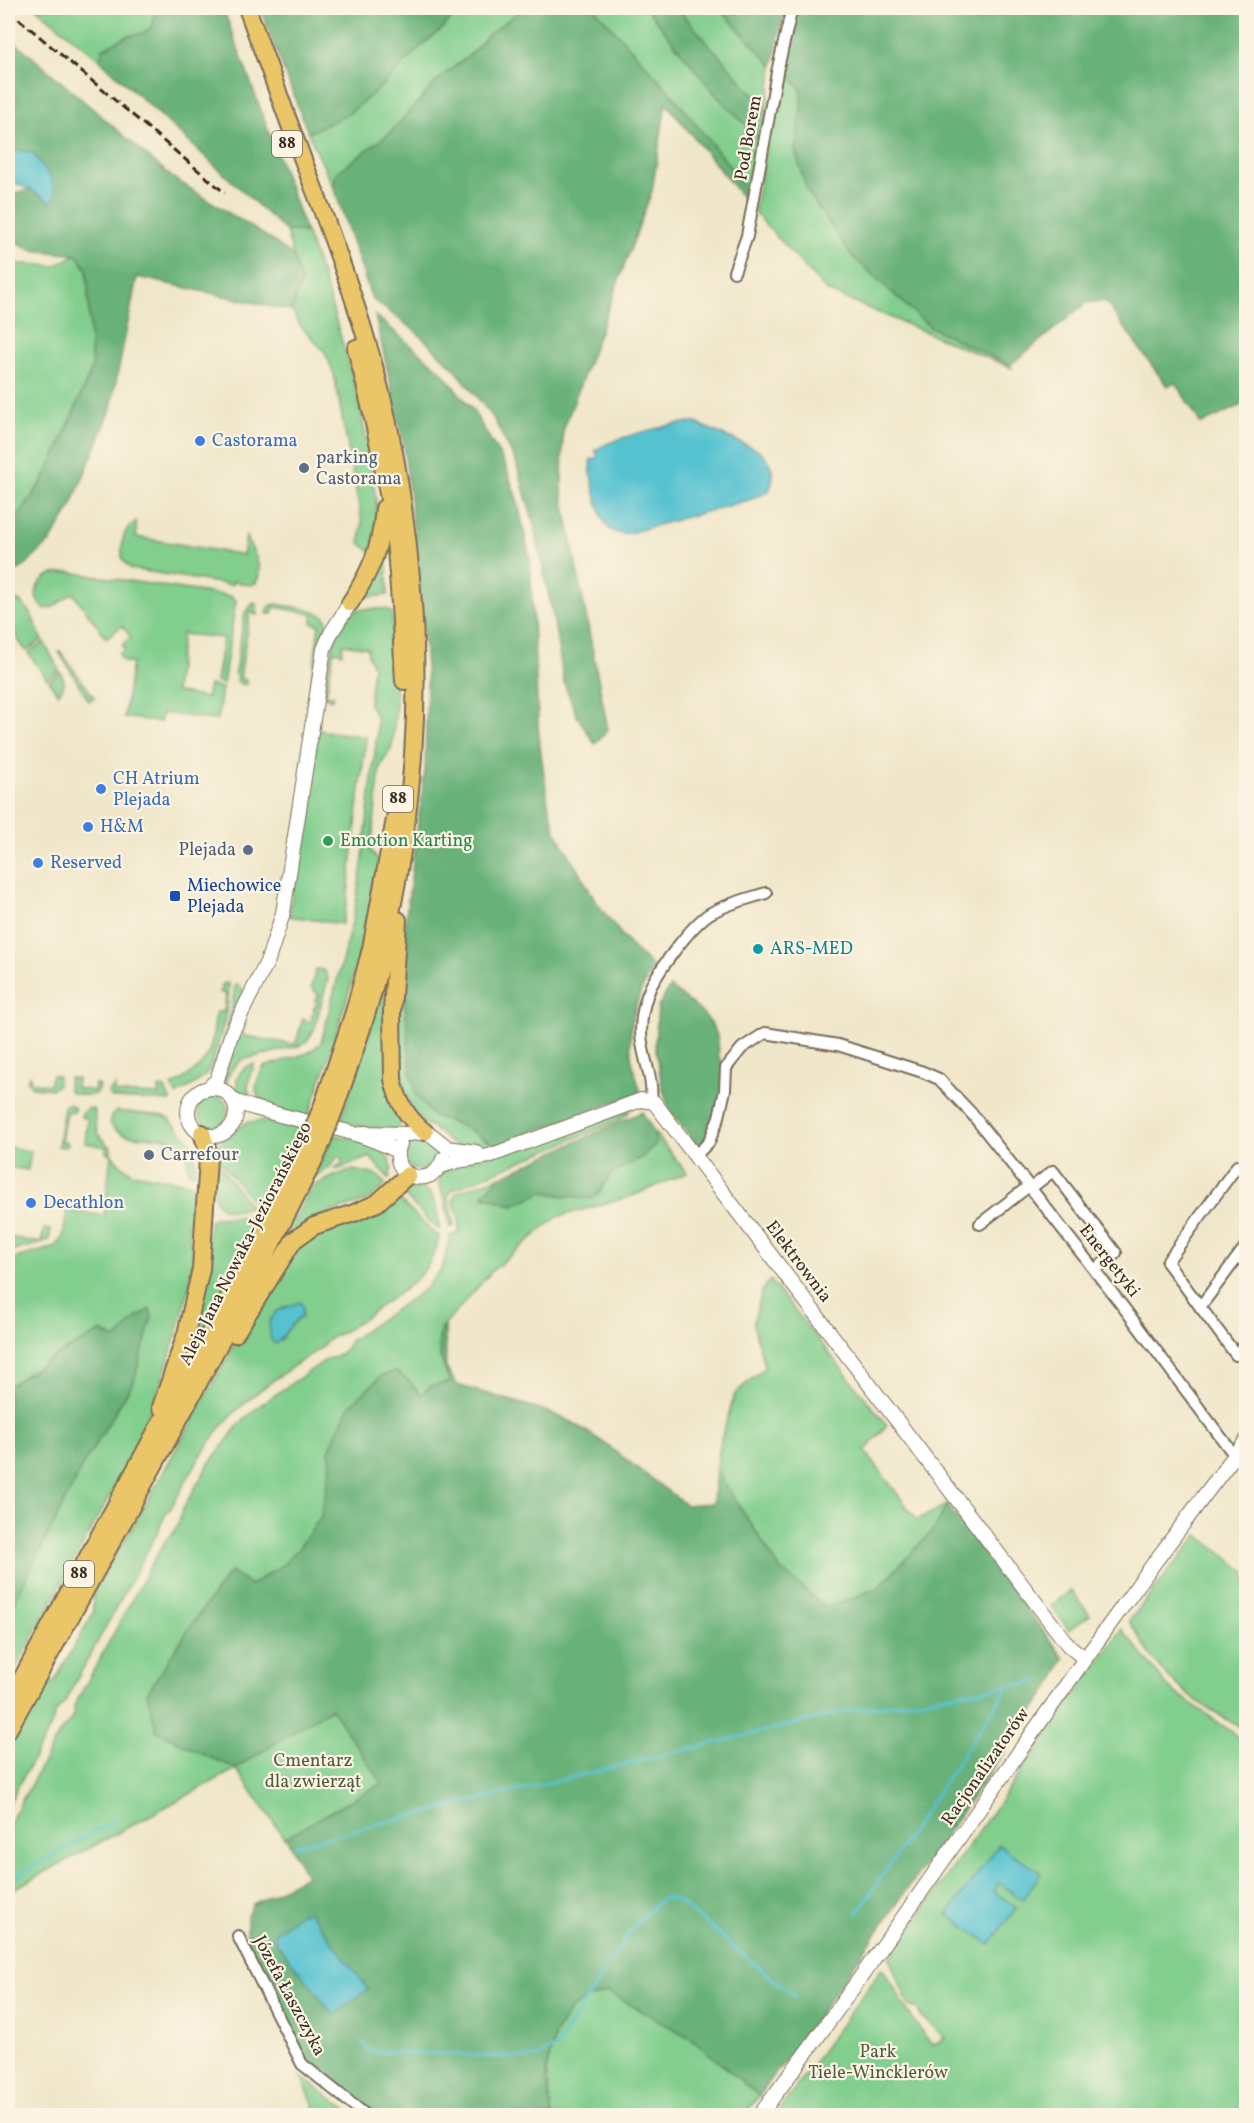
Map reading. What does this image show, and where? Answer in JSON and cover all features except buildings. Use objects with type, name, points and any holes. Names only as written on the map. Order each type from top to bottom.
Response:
[{"type":"main road","name":"Aleja Jana Nowaka-Jeziorańskiego","points":[[237,8],[343,298],[374,416],[393,526],[400,600],[404,692],[401,781],[371,949],[330,1103]]},
{"type":"main road","name":"Aleja Jana Nowaka-Jeziorańskiego","points":[[8,1730],[151,1456],[275,1226],[312,1150],[379,966],[402,851],[411,779],[415,702],[413,609],[407,540],[384,406],[339,255],[247,8]]},
{"type":"main road","points":[[350,603],[370,571],[376,556],[383,524],[387,487]]},
{"type":"main road","points":[[411,779],[408,848],[397,928],[392,1012],[392,1064],[395,1089],[401,1102],[424,1135]]},
{"type":"main road","points":[[151,1456],[186,1334],[201,1269],[208,1158],[202,1133]]},
{"type":"main road","points":[[151,1456],[294,1240],[314,1226],[377,1203],[408,1175]]},
{"type":"main road","name":"Aleja Jana Nowaka-Jeziorańskiego","points":[[8,1704],[151,1456]]},
{"type":"street","name":"Pod Borem","points":[[734,272],[747,236],[777,72],[792,8]]},
{"type":"street","points":[[233,1100],[235,1118],[225,1132],[214,1136],[202,1133],[192,1124],[189,1108],[193,1098],[217,1080],[232,1032],[268,960],[283,913],[324,649],[350,603]]},
{"type":"street","points":[[424,1135],[401,1141],[397,1151],[398,1162],[408,1175],[415,1178],[430,1176],[441,1166],[489,1156],[641,1100],[651,1100],[651,1083],[641,1032],[646,1001],[657,976],[683,940],[711,913],[765,893]]},
{"type":"street","name":"Energetyki","points":[[695,1156],[709,1142],[719,1117],[725,1090],[726,1068],[742,1048],[765,1033],[838,1045],[939,1079],[972,1114],[1030,1187],[1235,1456]]},
{"type":"street","points":[[207,1089],[224,1091],[244,1106],[354,1132],[397,1151]]},
{"type":"street","name":"Elektrownia","points":[[651,1100],[1068,1645],[1084,1658]]},
{"type":"street","points":[[235,1118],[284,1117]]},
{"type":"street","points":[[354,1132],[424,1135],[448,1148],[461,1151],[484,1153],[502,1151]]},
{"type":"street","points":[[424,1135],[443,1151],[441,1166]]},
{"type":"street","points":[[1246,1167],[1237,1166],[1167,1262],[1236,1356],[1246,1342]]},
{"type":"street","points":[[980,1224],[1053,1171],[1116,1253],[1095,1270]]},
{"type":"street","points":[[1200,1307],[1246,1245]]},
{"type":"street","name":"Racjonalizatorów","points":[[759,2115],[841,2006],[1084,1658],[1246,1441]]},
{"type":"street","name":"Józefa Łaszczyka","points":[[238,1936],[302,2064],[367,2115]]},
{"type":"green space","points":[[36,8],[156,8],[153,27],[143,33],[127,36],[103,49],[100,60]]},
{"type":"green space","points":[[156,8],[223,8],[306,232],[286,231],[100,60],[102,49],[127,36],[143,33],[152,27]]},
{"type":"green space","points":[[260,8],[460,8],[442,29],[421,46],[381,87],[348,114],[308,133]]},
{"type":"green space","points":[[460,8],[524,8],[489,34],[473,52],[437,81],[390,133],[336,173],[334,188],[308,133],[348,114],[381,87],[421,46],[442,29]]},
{"type":"green space","points":[[524,8],[594,8],[669,91],[727,163],[750,197],[747,203],[666,103],[652,191],[563,431],[562,491],[608,730],[595,744],[577,716],[564,683],[533,521],[516,462],[492,416],[455,369],[414,330],[372,299],[334,188],[336,173],[390,133],[437,81],[473,52],[489,34]]},
{"type":"green space","points":[[594,8],[646,8],[716,95],[761,140],[750,197],[727,163],[669,91]]},
{"type":"green space","points":[[646,8],[677,8],[767,110],[761,140],[716,95]]},
{"type":"green space","points":[[677,8],[719,8],[773,66],[767,110]]},
{"type":"green space","points":[[719,8],[785,8],[773,66]]},
{"type":"green space","points":[[795,8],[1246,8],[1246,403],[1201,424],[1176,383],[1167,386],[1105,301],[1086,303],[1010,365],[930,327],[851,255],[807,191],[795,150],[801,89],[782,68]]},
{"type":"green space","points":[[8,36],[173,178],[269,238],[293,256],[301,281],[292,311],[137,277],[110,412],[70,509],[50,542],[22,568],[8,576],[8,530],[40,485],[59,448],[92,368],[87,270],[77,255],[30,250],[8,237],[8,194],[31,190],[50,201],[51,178],[33,153],[8,148]]},
{"type":"green space","points":[[782,68],[801,89],[801,107],[930,327],[1012,368],[827,291],[754,212]]},
{"type":"green space","points":[[286,231],[306,232],[324,281],[357,392],[371,461],[377,509],[372,553],[360,543],[362,522],[334,374],[325,352],[300,325],[292,311],[301,281]]},
{"type":"green space","points":[[77,254],[87,270],[92,368],[59,448],[40,485],[8,530],[8,263],[55,266]]},
{"type":"green space","points":[[375,315],[440,370],[472,409],[505,464],[518,503],[530,560],[539,740],[548,803],[556,832],[597,903],[627,942],[653,967],[639,997],[631,1031],[632,1058],[641,1094],[496,1146],[467,1128],[432,1115],[416,1095],[411,1072],[401,955],[425,770],[427,681],[419,577],[403,440]]},
{"type":"green space","points":[[136,521],[136,537],[243,555],[246,537],[259,565],[256,583],[249,585],[233,581],[232,585],[131,569],[122,559],[122,543],[127,529]]},
{"type":"green space","points":[[386,545],[388,595],[366,597],[365,593],[375,576]]},
{"type":"green space","points":[[69,572],[229,596],[236,600],[223,684],[216,682],[223,638],[182,634],[175,692],[206,698],[209,685],[222,688],[218,718],[214,720],[162,713],[160,722],[124,717],[132,663],[124,662],[119,654],[125,649],[122,645],[131,637],[122,626],[106,638],[73,593],[53,607],[45,609],[36,596],[38,586],[45,578],[52,574]]},
{"type":"green space","points":[[8,597],[26,607],[42,640],[26,651],[11,630],[8,632]]},
{"type":"green space","points":[[254,603],[257,605],[257,615],[250,612],[240,678],[246,680],[246,684],[243,685],[238,682],[235,673],[245,612]]},
{"type":"green space","points":[[275,604],[311,610],[326,619],[327,629],[310,694],[319,625],[312,623],[312,614],[274,607],[272,614],[268,614],[270,606]]},
{"type":"green space","points":[[359,609],[386,609],[392,613],[396,706],[392,747],[380,767],[371,850],[380,864],[379,876],[347,998],[308,1117],[275,1109],[259,1099],[256,1091],[264,1067],[308,1053],[321,1043],[354,914],[362,866],[377,734],[376,717],[369,704],[373,666],[368,655],[368,648],[343,644],[342,653],[334,651],[326,695],[334,696],[331,700],[324,696],[329,660],[337,635],[350,615]]},
{"type":"green space","points":[[44,642],[59,670],[47,679],[28,653]]},
{"type":"green space","points":[[59,652],[94,697],[89,701]]},
{"type":"green space","points":[[60,672],[64,684],[58,694],[49,681]]},
{"type":"green space","name":"Emotion Karting","points":[[318,730],[366,737],[347,902],[342,924],[289,916]]},
{"type":"green space","points":[[401,955],[411,1072],[432,1115],[467,1128],[496,1146],[473,1149],[456,1146],[418,1119],[409,1104],[403,1086],[398,1041]]},
{"type":"green space","points":[[316,969],[324,970],[328,979],[314,1030],[307,1041],[299,1046],[242,1060],[231,1070],[226,1084],[223,1083],[234,1042],[243,1022],[246,1023],[242,1033],[245,1036],[296,1043],[303,1018],[309,1022],[313,1019],[311,1016],[315,1012],[313,1009],[317,1004],[315,1000],[319,996],[311,987]]},
{"type":"green space","points":[[385,972],[385,1038],[401,1121],[397,1130],[339,1124],[367,1042]]},
{"type":"green space","points":[[228,983],[226,1014],[207,1073],[176,1095],[171,1086],[192,1073],[209,1052],[216,1012],[224,1012],[226,994],[219,992],[223,984]]},
{"type":"green space","points":[[237,984],[245,992],[224,1040],[235,986]]},
{"type":"green space","points":[[670,987],[704,1015],[711,1024],[719,1043],[718,1055],[726,1068],[725,1090],[701,1151],[670,1111],[662,1086],[655,1044],[658,1007]]},
{"type":"green space","points":[[254,1064],[248,1084],[252,1101],[240,1098],[237,1082],[240,1073]]},
{"type":"green space","points":[[30,1075],[31,1082],[49,1085],[52,1075],[58,1076],[57,1085],[52,1089],[32,1087],[27,1080]]},
{"type":"green space","points":[[69,1078],[77,1079],[76,1088],[94,1091],[95,1084],[99,1086],[98,1090],[92,1095],[70,1092]]},
{"type":"green space","points":[[115,1086],[115,1093],[159,1095],[159,1088],[164,1088],[171,1101],[112,1098],[108,1092]]},
{"type":"green space","points":[[213,1096],[224,1100],[228,1111],[224,1122],[213,1126],[202,1122],[198,1111],[202,1100]]},
{"type":"green space","points":[[69,1104],[74,1107],[74,1112],[66,1112],[61,1141],[68,1145],[58,1146],[64,1106]]},
{"type":"green space","points":[[88,1108],[95,1110],[95,1121],[100,1136],[111,1147],[111,1154],[123,1167],[133,1173],[193,1184],[189,1226],[190,1242],[196,1258],[182,1316],[161,1384],[135,1449],[8,1683],[8,1614],[83,1465],[134,1381],[136,1318],[116,1339],[102,1331],[57,1355],[8,1386],[8,1260],[56,1247],[63,1237],[67,1210],[104,1216],[111,1155],[106,1153],[106,1147],[85,1143],[88,1119],[81,1117]]},
{"type":"green space","points":[[631,1110],[621,1119],[452,1190],[448,1196],[454,1226],[450,1228],[439,1184],[441,1175],[449,1167]]},
{"type":"green space","points":[[116,1111],[168,1118],[195,1146],[195,1173],[192,1174],[188,1170],[187,1151],[174,1141],[162,1137],[126,1135],[120,1132],[110,1123]]},
{"type":"green space","points":[[642,1112],[654,1132],[656,1144],[642,1157],[611,1174],[598,1194],[591,1199],[543,1192],[513,1205],[483,1195],[499,1177]]},
{"type":"green space","points":[[264,1121],[302,1127],[274,1195],[255,1204],[216,1156],[215,1146],[247,1122]]},
{"type":"green space","name":"Cmentarz dla zwierząt","points":[[654,1132],[687,1173],[632,1196],[557,1217],[492,1271],[440,1330],[440,1357],[450,1382],[421,1395],[408,1380],[381,1376],[350,1406],[329,1451],[331,1465],[321,1517],[299,1548],[284,1564],[251,1585],[230,1572],[194,1621],[147,1693],[236,1768],[331,1708],[382,1783],[285,1838],[236,1769],[8,1892],[8,1826],[60,1732],[71,1720],[74,1706],[151,1565],[167,1538],[173,1534],[181,1512],[209,1464],[240,1423],[259,1406],[327,1359],[338,1355],[350,1341],[425,1289],[443,1267],[450,1236],[459,1233],[459,1217],[453,1202],[456,1193],[499,1177],[483,1196],[513,1205],[543,1192],[568,1197],[598,1194],[611,1174],[642,1157],[655,1145]]},
{"type":"green space","points":[[334,1135],[376,1146],[388,1157],[392,1166],[389,1179],[370,1157],[339,1169],[333,1169],[342,1163],[343,1159],[338,1156],[327,1169],[313,1178]]},
{"type":"green space","points":[[420,1140],[430,1145],[435,1155],[430,1165],[420,1170],[410,1165],[405,1155],[410,1145]]},
{"type":"green space","points":[[8,1147],[31,1151],[28,1170],[8,1167]]},
{"type":"green space","points":[[216,1161],[251,1207],[227,1210],[220,1206],[214,1192]]},
{"type":"green space","points":[[354,1170],[377,1175],[386,1185],[366,1201],[325,1214],[271,1267],[310,1188],[336,1175]]},
{"type":"green space","points":[[405,1184],[415,1184],[428,1191],[435,1204],[440,1229],[436,1228],[397,1188]]},
{"type":"green space","points":[[393,1194],[435,1234],[439,1235],[431,1259],[418,1278],[264,1387],[242,1405],[214,1436],[166,1513],[64,1703],[55,1713],[51,1726],[8,1805],[8,1747],[39,1689],[54,1682],[93,1613],[93,1593],[135,1523],[233,1347],[290,1257],[308,1236]],"holes":[[[291,1306],[302,1316],[290,1326],[282,1339],[271,1339],[283,1307]]]},
{"type":"green space","points":[[268,1206],[183,1367],[210,1221],[213,1218],[250,1215]]},
{"type":"green space","points":[[44,1229],[51,1230],[49,1239],[42,1243],[8,1252],[8,1237],[41,1243]]},
{"type":"green space","points":[[770,1280],[887,1425],[865,1451],[917,1520],[947,1505],[935,1528],[878,1588],[826,1608],[780,1569],[716,1470],[721,1439],[735,1394],[765,1367],[753,1324],[762,1291]]},
{"type":"green space","points":[[150,1309],[152,1317],[134,1381],[83,1465],[8,1614],[8,1386],[57,1355],[102,1331],[107,1336],[116,1339],[136,1318]]},
{"type":"green space","points":[[445,1323],[446,1368],[457,1385],[543,1410],[572,1422],[603,1442],[686,1505],[713,1503],[716,1470],[780,1569],[826,1608],[878,1588],[935,1528],[947,1505],[1064,1658],[1054,1681],[759,2096],[692,2039],[608,1992],[591,1997],[571,2008],[555,2034],[546,2072],[552,2116],[374,2115],[304,2060],[247,1941],[247,1916],[253,1904],[306,1876],[286,1837],[382,1783],[331,1708],[236,1768],[206,1756],[157,1731],[147,1693],[194,1621],[230,1572],[251,1585],[284,1564],[299,1548],[321,1517],[331,1465],[329,1451],[350,1406],[381,1376],[395,1371],[408,1380],[421,1395],[431,1386],[450,1382],[439,1345],[439,1337]]},
{"type":"green space","points":[[1198,1535],[1246,1572],[1246,1731],[1185,1692],[1174,1682],[1154,1660],[1129,1621]]},
{"type":"green space","points":[[1071,1590],[1090,1615],[1069,1630],[1051,1606]]},
{"type":"green space","name":"Park Tiele-Wincklerów","points":[[1122,1629],[1168,1687],[1246,1742],[1246,2115],[775,2116],[882,1968],[912,2018],[933,2045],[945,2038],[921,2016],[916,2007],[909,2005],[889,1958]]},
{"type":"green space","points":[[608,1992],[692,2039],[759,2096],[744,2115],[552,2115],[546,2072],[555,2034],[571,2008],[591,1997]]},
{"type":"green space","points":[[301,2077],[355,2115],[307,2115],[315,2107]]},
{"type":"water","points":[[8,148],[33,153],[51,178],[56,197],[50,202],[31,190],[8,180]]},
{"type":"water","points":[[693,422],[760,451],[768,460],[773,475],[768,492],[752,499],[629,533],[611,530],[599,508],[593,485],[591,459],[595,460],[598,454],[595,451],[626,437],[657,428]]},
{"type":"water","points":[[300,1302],[303,1307],[302,1316],[275,1344],[271,1339],[269,1322],[277,1311]]},
{"type":"water","points":[[999,1845],[1041,1873],[1023,1900],[999,1883],[993,1891],[1016,1908],[990,1944],[947,1915]]},
{"type":"water","points":[[310,1912],[368,1989],[335,2014],[275,1941],[275,1933],[301,1913]]},
{"type":"waterway","points":[[294,1846],[847,1711],[1039,1681]]},
{"type":"waterway","points":[[857,1914],[1007,1688]]},
{"type":"waterway","points":[[8,1881],[117,1819]]},
{"type":"waterway","points":[[362,2042],[369,2051],[535,2058],[556,2047],[633,1927],[664,1898],[677,1900],[795,1997]]},
{"type":"railway","points":[[8,10],[225,193]]},
{"type":"place","name":"Castorama","points":[[200,441]]},
{"type":"place","name":"parking Castorama","points":[[304,468]]},
{"type":"place","name":"CH Atrium Plejada","points":[[101,789]]},
{"type":"place","name":"H&M","points":[[88,827]]},
{"type":"place","name":"Emotion Karting","points":[[328,841]]},
{"type":"place","name":"Plejada","points":[[248,850]]},
{"type":"place","name":"Reserved","points":[[38,863]]},
{"type":"place","name":"Miechowice Plejada","points":[[175,896]]},
{"type":"place","name":"ARS-MED","points":[[758,949]]},
{"type":"place","name":"Carrefour","points":[[149,1155]]},
{"type":"place","name":"Decathlon","points":[[31,1203]]}]
